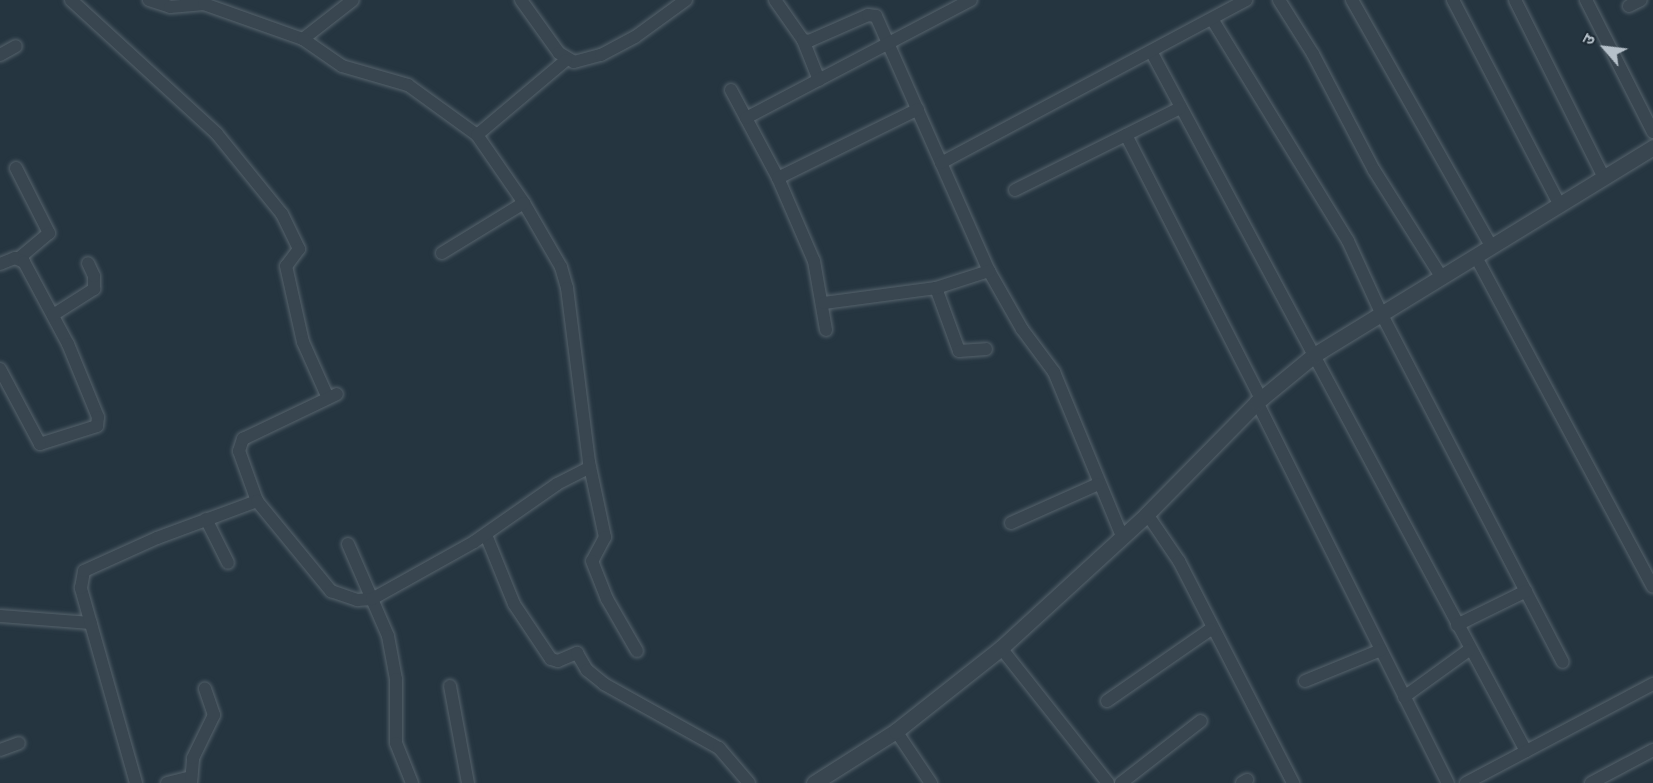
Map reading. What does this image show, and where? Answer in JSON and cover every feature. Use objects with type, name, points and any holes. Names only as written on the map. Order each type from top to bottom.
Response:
[{"type":"street","points":[[71,0],[217,134],[282,214],[299,249],[286,266],[303,342],[332,396],[240,444],[246,478],[257,501],[331,591],[357,600],[372,599],[486,534],[557,484],[590,467]]},
{"type":"street","points":[[149,0],[170,7],[204,4],[303,39],[342,66],[408,85],[477,135],[524,202],[566,278],[590,467],[605,537],[592,558],[593,567],[638,651]]},
{"type":"street","points":[[330,0],[337,12]]},
{"type":"street","points":[[303,39],[353,0]]},
{"type":"street","points":[[521,0],[566,60]]},
{"type":"street","points":[[477,135],[566,60],[601,55],[686,0]]},
{"type":"street","points":[[775,0],[803,40],[819,80]]},
{"type":"street","points":[[746,118],[971,0]]},
{"type":"street","points":[[941,163],[1152,54],[1246,0]]},
{"type":"street","points":[[1279,0],[1313,54],[1374,170],[1442,278]]},
{"type":"street","points":[[1352,0],[1492,247]]},
{"type":"street","points":[[1453,0],[1559,204]]},
{"type":"street","points":[[1515,0],[1603,176]]},
{"type":"street","points":[[1586,0],[1653,132]]},
{"type":"street","points":[[1629,6],[1641,0]]},
{"type":"street","points":[[803,40],[873,15],[918,109],[989,271],[1022,329],[1054,372],[1098,484],[1122,536]]},
{"type":"street","points":[[1212,19],[1348,241],[1382,315],[1563,662]]},
{"type":"street","points":[[0,55],[16,46]]},
{"type":"street","points":[[1152,54],[1469,650],[1526,751]]},
{"type":"street","points":[[731,90],[778,178],[814,261],[824,303],[826,330]]},
{"type":"street","points":[[1015,190],[1180,108]]},
{"type":"street","points":[[778,178],[918,109]]},
{"type":"street","points":[[1126,135],[1448,783]]},
{"type":"street","points":[[814,783],[896,731],[1001,648],[1147,514],[1259,401],[1314,355],[1653,147]]},
{"type":"street","points":[[0,264],[19,258],[49,233],[16,168]]},
{"type":"street","points":[[442,253],[524,202]]},
{"type":"street","points":[[1476,257],[1653,587]]},
{"type":"street","points":[[0,369],[40,444],[97,426],[98,417],[53,315],[19,258]]},
{"type":"street","points":[[53,315],[94,289],[94,276],[88,263]]},
{"type":"street","points":[[824,303],[936,288],[989,271]]},
{"type":"street","points":[[936,288],[959,351],[967,354],[986,349]]},
{"type":"street","points":[[1011,523],[1098,484]]},
{"type":"street","points":[[136,783],[79,580],[84,571],[206,519],[257,501]]},
{"type":"street","points":[[1147,514],[1179,561],[1211,629],[1293,783]]},
{"type":"street","points":[[206,519],[228,563]]},
{"type":"street","points":[[486,534],[514,604],[551,659],[558,661],[577,653],[587,670],[604,684],[719,748],[749,783]]},
{"type":"street","points":[[348,544],[388,636],[395,672],[396,743],[412,783]]},
{"type":"street","points":[[1457,625],[1526,591]]},
{"type":"street","points":[[0,616],[91,623]]},
{"type":"street","points":[[1107,701],[1211,629]]},
{"type":"street","points":[[1001,648],[1108,783]]},
{"type":"street","points":[[1305,681],[1381,650]]},
{"type":"street","points":[[1404,697],[1469,650]]},
{"type":"street","points":[[1467,783],[1653,684]]},
{"type":"street","points":[[450,686],[468,783]]},
{"type":"street","points":[[166,783],[191,780],[193,758],[214,715],[205,688]]},
{"type":"street","points":[[1121,783],[1201,721]]},
{"type":"street","points":[[896,731],[931,783]]},
{"type":"street","points":[[0,750],[20,742]]},
{"type":"street","points":[[1591,783],[1653,750]]}]
